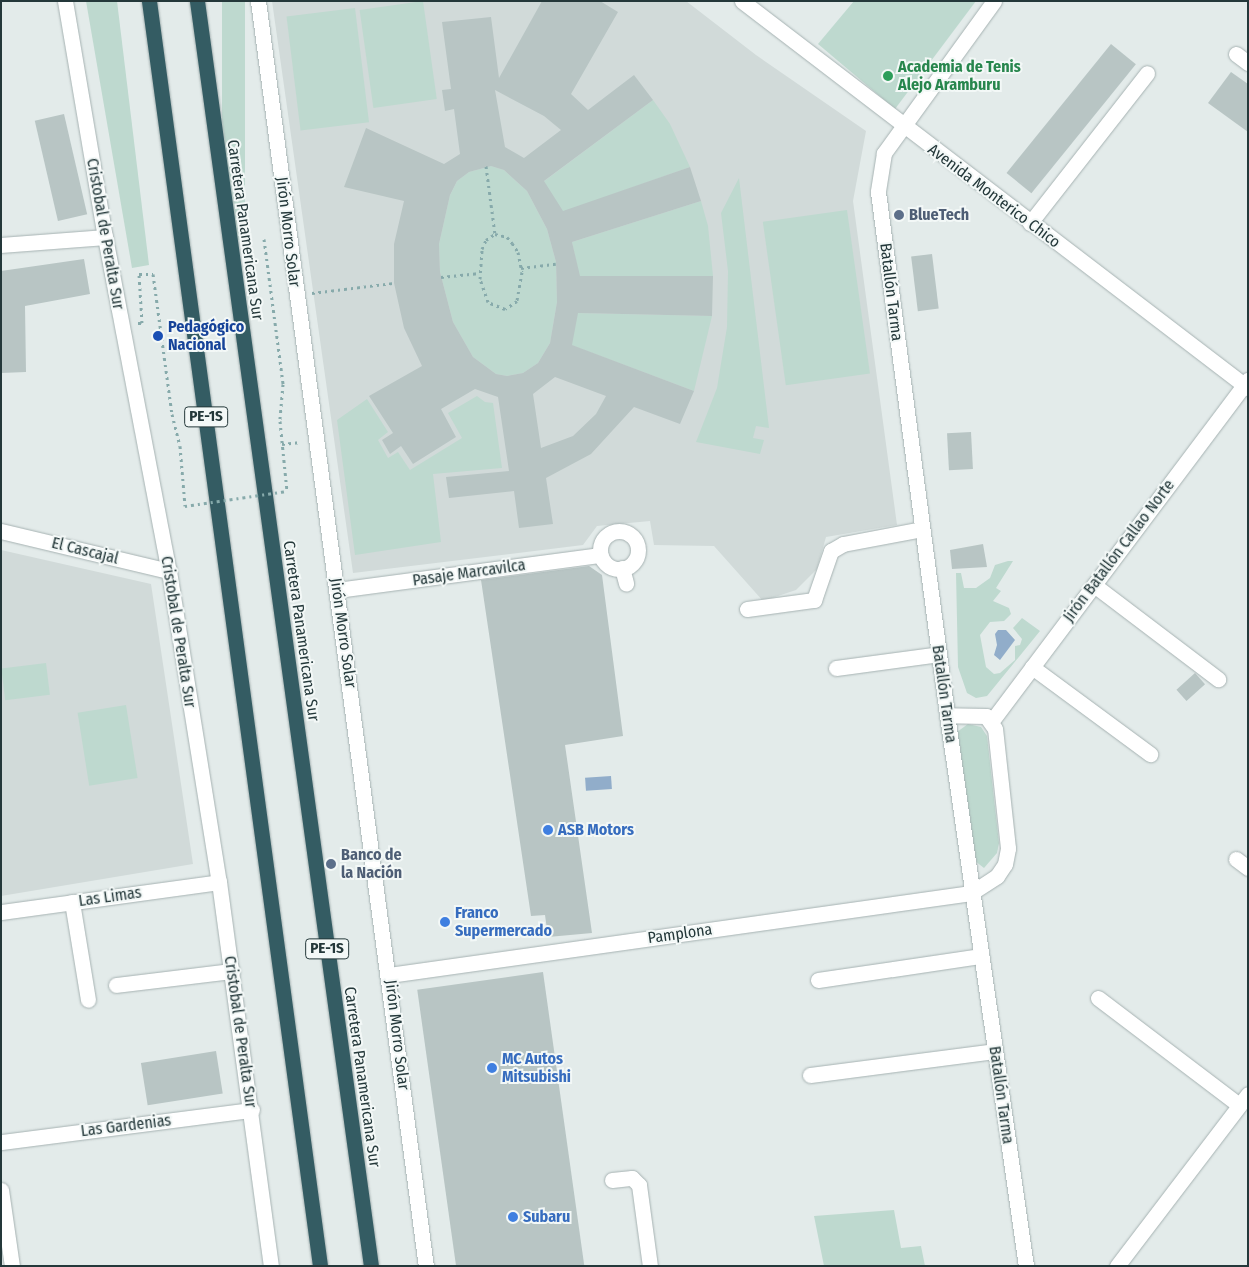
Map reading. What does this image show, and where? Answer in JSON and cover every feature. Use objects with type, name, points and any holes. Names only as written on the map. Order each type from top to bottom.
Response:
[{"type":"highway","name":"PE-1S","points":[[149,1],[320,1266]]},
{"type":"highway","name":"Carretera Panamericana Sur","points":[[197,1],[371,1266]]},
{"type":"street","name":"Cristobal de Peralta Sur","points":[[66,1],[105,236],[169,571],[219,882],[252,1110],[271,1266]]},
{"type":"street","name":"Jirón Morro Solar","points":[[258,1],[389,975],[426,1266]]},
{"type":"street","name":"Avenida Monterico Chico","points":[[742,1],[902,126],[1246,384]]},
{"type":"street","name":"Batallón Tarma","points":[[994,1],[884,153],[878,192],[971,893],[1026,1266]]},
{"type":"street","points":[[1030,223],[1147,73]]},
{"type":"street","points":[[1,244],[105,236]]},
{"type":"street","name":"Jirón Batallón Callao Norte","points":[[991,722],[1246,384]]},
{"type":"street","points":[[747,609],[814,600],[831,551],[843,544],[922,529]]},
{"type":"street","name":"El Cascajal","points":[[1,531],[169,571]]},
{"type":"street","points":[[618,531],[630,534],[638,551],[624,575],[609,566],[601,555],[602,542],[606,536],[618,531]]},
{"type":"street","name":"Pasaje Marcavilca","points":[[337,590],[601,555]]},
{"type":"street","points":[[1094,585],[1218,679]]},
{"type":"street","points":[[836,668],[939,654]]},
{"type":"street","points":[[1032,667],[1150,754]]},
{"type":"street","points":[[947,715],[976,713],[986,716],[995,730],[1008,848],[1005,864],[997,876],[971,893]]},
{"type":"street","name":"Las Limas","points":[[1,912],[219,882]]},
{"type":"street","name":"Pamplona","points":[[389,975],[971,893]]},
{"type":"street","points":[[72,902],[88,1000]]},
{"type":"street","points":[[818,980],[981,956]]},
{"type":"street","points":[[116,985],[232,971]]},
{"type":"street","points":[[1098,998],[1244,1099],[1117,1266]]},
{"type":"street","points":[[810,1075],[994,1051]]},
{"type":"street","name":"Las Gardenias","points":[[1,1142],[252,1110]]},
{"type":"street","points":[[612,1180],[632,1178],[639,1185],[650,1266]]},
{"type":"street","points":[[1,1190],[12,1266]]},
{"type":"path","points":[[486,166],[495,234]]},
{"type":"path","points":[[495,234],[507,237],[512,243],[521,268],[520,294],[512,307],[505,309],[488,302],[480,273],[482,249],[486,240],[495,234]]},
{"type":"path","points":[[138,323],[142,323],[140,274],[152,274],[172,414],[180,446],[185,506],[287,491],[282,444],[283,384],[264,239]]},
{"type":"path","points":[[521,268],[556,264]]},
{"type":"path","points":[[441,277],[480,273]]},
{"type":"path","points":[[311,293],[394,283]]},
{"type":"path","points":[[282,444],[308,442]]},
{"type":"shaded area","points":[[272,1],[686,1],[756,55],[866,131],[853,201],[897,525],[826,537],[817,569],[796,590],[763,601],[714,546],[654,545],[650,521],[597,526],[583,545],[353,573]]},
{"type":"shaded area","points":[[1,550],[151,584],[193,864],[1,896]]},
{"type":"green space","points":[[86,1],[117,1],[149,265],[132,268]]},
{"type":"green space","points":[[222,1],[245,1],[245,240],[222,240]]},
{"type":"green space","points":[[423,1],[437,99],[373,108],[360,10]]},
{"type":"green space","name":"Academia de Tenis Alejo Aramburu","points":[[854,1],[976,1],[895,109],[818,44]]},
{"type":"green space","points":[[355,8],[369,122],[301,131],[287,16]]},
{"type":"green space","points":[[653,100],[670,124],[690,167],[563,212],[543,182]]},
{"type":"green space","points":[[491,166],[504,170],[527,191],[547,229],[556,262],[557,302],[550,343],[538,363],[523,373],[507,376],[496,374],[473,357],[453,322],[440,272],[439,244],[450,195],[457,181],[469,172]]},
{"type":"green space","points":[[739,178],[769,428],[756,426],[753,438],[764,440],[760,454],[696,442],[717,388],[727,327],[728,271],[721,213]]},
{"type":"green space","points":[[701,201],[708,226],[713,276],[579,276],[572,242]]},
{"type":"green space","points":[[847,210],[870,373],[786,385],[763,222]]},
{"type":"green space","points":[[576,313],[712,316],[694,391],[571,345]]},
{"type":"green space","points":[[477,396],[485,402],[493,403],[502,468],[433,474],[441,542],[355,555],[337,420],[367,399],[388,432],[378,440],[388,458],[398,452],[410,470],[462,438],[448,413]]},
{"type":"green space","points":[[1013,561],[996,588],[1001,591],[993,601],[1009,608],[1011,614],[1004,621],[990,622],[980,635],[986,667],[994,674],[1000,673],[1015,660],[1015,646],[1020,645],[1022,639],[1013,628],[1022,618],[1040,631],[987,696],[976,698],[967,693],[958,667],[956,573],[961,573],[964,588],[976,588],[990,578],[995,565]]},
{"type":"green space","points":[[46,663],[50,695],[5,700],[1,668]]},
{"type":"green space","points":[[126,705],[138,778],[89,786],[78,713]]},
{"type":"green space","points":[[968,724],[981,727],[987,736],[999,843],[997,853],[984,868],[975,861],[957,738],[957,732]]},
{"type":"green space","points":[[894,1210],[901,1248],[921,1246],[925,1266],[824,1266],[814,1216]]},
{"type":"water","points":[[998,630],[1006,630],[1015,640],[1000,660],[994,655],[997,645],[995,634]]},
{"type":"water","points":[[611,776],[612,789],[586,791],[585,778]]},
{"type":"building","points":[[542,1],[600,1],[618,12],[571,94],[588,110],[634,75],[653,100],[544,181],[563,211],[690,167],[701,201],[572,242],[580,276],[713,276],[712,316],[578,313],[572,345],[694,391],[680,424],[634,407],[591,454],[546,478],[553,524],[519,528],[514,491],[449,498],[446,477],[509,471],[498,397],[475,389],[441,409],[456,437],[413,464],[401,446],[390,454],[382,440],[393,433],[369,396],[422,366],[404,328],[394,283],[394,244],[404,201],[344,187],[366,128],[444,164],[460,154],[454,109],[445,111],[442,90],[451,89],[442,22],[491,17],[499,78]],"holes":[[[495,90],[544,116],[561,130],[524,158],[505,147]],[[491,166],[504,170],[527,191],[547,229],[556,262],[557,302],[550,343],[538,363],[523,373],[507,376],[496,374],[473,357],[453,322],[440,272],[439,244],[450,195],[457,181],[469,172]],[[555,377],[606,396],[596,414],[573,436],[541,448],[533,394]]]},
{"type":"building","points":[[1111,44],[1136,64],[1031,193],[1007,173]]},
{"type":"building","points":[[1231,72],[1248,84],[1248,132],[1208,103]]},
{"type":"building","points":[[64,114],[87,214],[58,221],[35,121]]},
{"type":"building","points":[[932,254],[939,309],[918,311],[911,257]]},
{"type":"building","points":[[84,259],[90,294],[25,306],[26,372],[1,373],[1,271]]},
{"type":"building","points":[[971,432],[973,469],[949,470],[947,433]]},
{"type":"building","points":[[983,544],[987,567],[952,569],[950,550]]},
{"type":"building","name":"ASB Motors","points":[[589,566],[602,575],[623,736],[565,745],[592,933],[548,937],[545,915],[531,916],[481,580]]},
{"type":"building","points":[[1195,673],[1205,684],[1186,701],[1176,690]]},
{"type":"building","name":"MC Autos Mitsubishi","points":[[543,972],[584,1266],[456,1266],[417,990]]},
{"type":"building","points":[[216,1051],[223,1093],[148,1105],[141,1063]]},
{"type":"place","name":"Academia de Tenis Alejo Aramburu","points":[[888,76]]},
{"type":"place","name":"BlueTech","points":[[899,215]]},
{"type":"place","name":"Pedagógico Nacional","points":[[158,336]]},
{"type":"place","name":"ASB Motors","points":[[548,830]]},
{"type":"place","name":"Banco de la Nación","points":[[331,864]]},
{"type":"place","name":"Franco Supermercado","points":[[445,922]]},
{"type":"place","name":"MC Autos Mitsubishi","points":[[492,1068]]},
{"type":"place","name":"Subaru","points":[[513,1217]]}]
